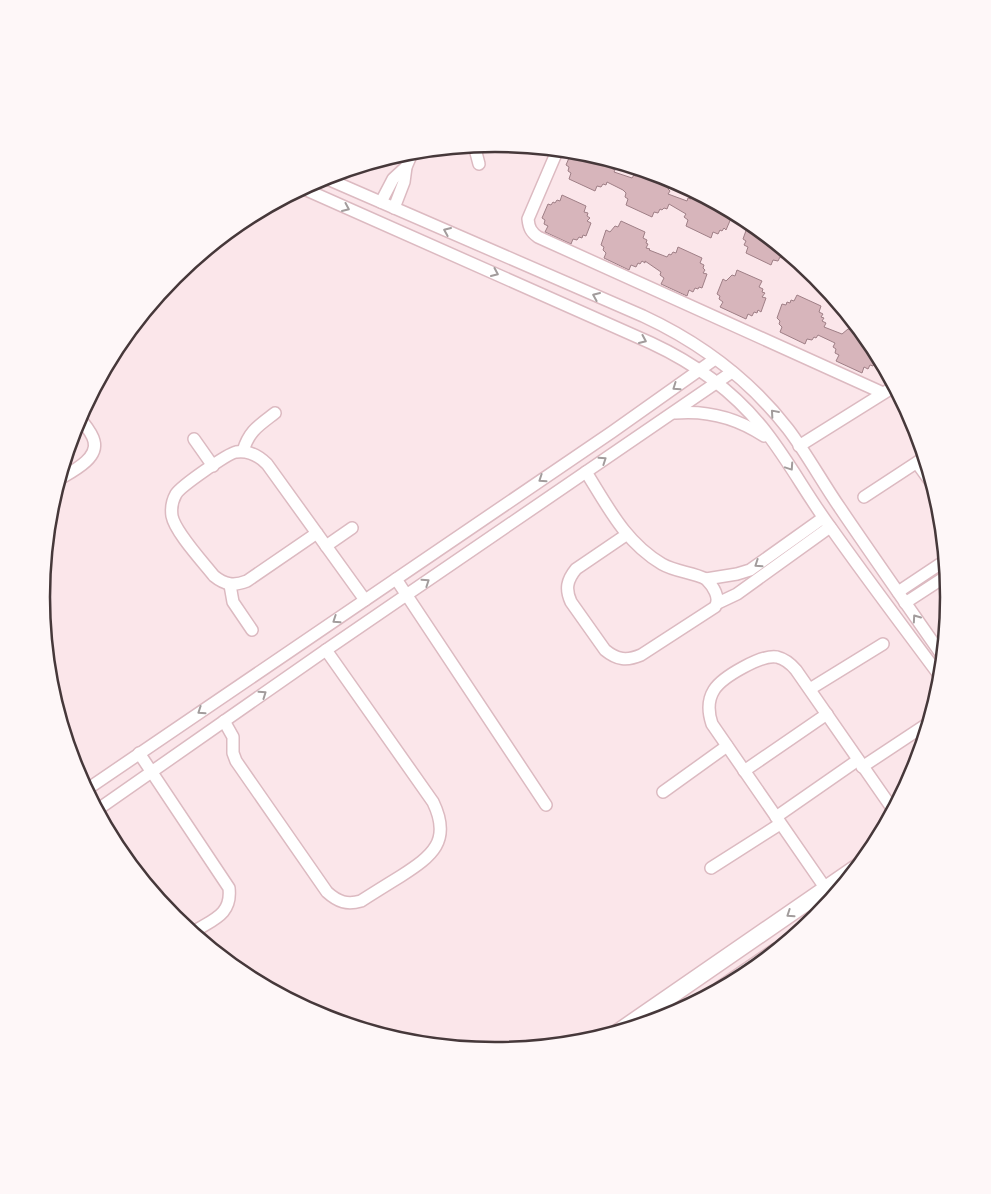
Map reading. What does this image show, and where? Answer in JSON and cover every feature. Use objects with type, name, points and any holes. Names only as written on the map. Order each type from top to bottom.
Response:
[{"type":"street","points":[[476,152],[479,164]]},
{"type":"street","points":[[555,155],[528,220],[528,226],[532,233],[883,393]]},
{"type":"street","points":[[394,208],[404,182],[409,160]]},
{"type":"street","points":[[381,202],[393,179],[406,167]]},
{"type":"street","points":[[334,182],[656,322],[716,358],[766,404],[799,446],[832,497],[938,649]]},
{"type":"street","points":[[310,192],[651,343],[700,370],[717,382],[748,412],[775,445],[826,522],[935,669]]},
{"type":"street","points":[[92,786],[612,432],[716,358]]},
{"type":"street","points":[[103,806],[407,594],[732,372]]},
{"type":"street","points":[[799,446],[889,389]]},
{"type":"street","points":[[673,413],[701,412],[728,418],[753,428],[775,445]]},
{"type":"street","points":[[243,452],[247,439],[254,429],[275,413]]},
{"type":"street","points":[[68,473],[91,456],[95,449],[95,441],[85,426]]},
{"type":"street","points":[[194,438],[213,466]]},
{"type":"street","points":[[316,533],[247,581],[239,584],[230,584],[221,582],[214,576],[177,529],[172,517],[172,505],[176,494],[183,486],[230,454],[252,453],[267,464],[365,600]]},
{"type":"street","points":[[864,497],[919,461]]},
{"type":"street","points":[[586,472],[626,535],[641,549],[672,569],[706,579],[750,570],[826,522]]},
{"type":"street","points":[[626,535],[576,569],[570,576],[567,584],[567,593],[571,602],[605,650],[622,660],[632,659],[641,655],[715,607],[718,603],[737,594],[826,522]]},
{"type":"street","points":[[326,546],[352,528]]},
{"type":"street","points":[[898,592],[940,564]]},
{"type":"street","points":[[396,579],[546,805]]},
{"type":"street","points":[[706,579],[718,598],[718,603]]},
{"type":"street","points":[[905,603],[940,579]]},
{"type":"street","points":[[230,584],[230,591],[234,602],[252,630]]},
{"type":"street","points":[[810,689],[883,644]]},
{"type":"street","points":[[224,721],[233,737],[233,754],[236,761],[327,892],[334,898],[352,903],[361,901],[423,862],[432,853],[438,841],[441,828],[439,814],[433,802],[326,650]]},
{"type":"street","points":[[826,889],[712,724],[708,712],[714,689],[723,681],[764,657],[776,657],[788,661],[810,689],[889,805]]},
{"type":"street","points":[[744,771],[827,714]]},
{"type":"street","points":[[711,868],[860,764],[921,727]]},
{"type":"street","points":[[663,792],[727,746]]},
{"type":"street","points":[[139,753],[229,888],[230,898],[227,908],[220,915],[198,928]]},
{"type":"street","points":[[636,1020],[839,880]]},
{"type":"street","points":[[728,956],[738,970]]},
{"type":"building","points":[[569,158],[612,167],[615,170],[614,172],[632,178],[634,175],[639,175],[669,186],[670,191],[668,194],[687,201],[688,198],[691,199],[692,197],[731,219],[726,230],[724,228],[722,231],[720,230],[718,234],[713,232],[711,238],[686,226],[688,220],[684,217],[686,214],[669,204],[667,209],[660,209],[658,213],[654,212],[652,217],[626,205],[628,199],[625,197],[626,193],[607,182],[606,185],[603,184],[601,187],[597,186],[595,191],[569,179],[571,173],[566,165]]},
{"type":"building","points":[[562,195],[586,206],[584,212],[588,213],[587,216],[590,218],[587,221],[591,223],[586,236],[583,235],[582,238],[579,237],[577,240],[573,239],[571,244],[545,232],[548,226],[544,224],[545,220],[542,218],[548,204],[551,205],[557,200],[560,201]]},
{"type":"building","points":[[621,221],[645,232],[643,238],[647,240],[646,248],[649,250],[667,257],[673,252],[676,253],[678,247],[702,258],[700,263],[704,265],[703,268],[705,270],[703,273],[707,274],[702,288],[695,288],[693,292],[689,290],[687,296],[661,284],[664,278],[660,275],[661,272],[645,261],[645,263],[642,261],[640,264],[638,263],[636,267],[631,265],[629,270],[604,258],[606,253],[601,245],[606,230],[610,232],[615,226],[618,227]]},
{"type":"building","points":[[746,229],[783,257],[780,257],[778,261],[773,260],[771,265],[746,253],[748,247],[744,245],[746,241],[743,239]]},
{"type":"building","points":[[737,270],[762,281],[759,287],[765,293],[762,297],[766,298],[761,312],[758,310],[752,316],[748,314],[746,319],[720,307],[723,302],[717,294],[723,279],[726,281],[732,275],[735,276]]},
{"type":"building","points":[[797,295],[821,306],[819,312],[823,314],[821,317],[824,318],[822,321],[826,323],[824,327],[842,334],[848,329],[851,329],[875,364],[870,365],[868,369],[864,367],[862,373],[836,361],[839,355],[835,353],[836,349],[833,347],[835,343],[818,335],[812,340],[807,339],[805,344],[780,332],[782,327],[777,318],[782,304],[786,305],[791,300],[794,301]]}]
